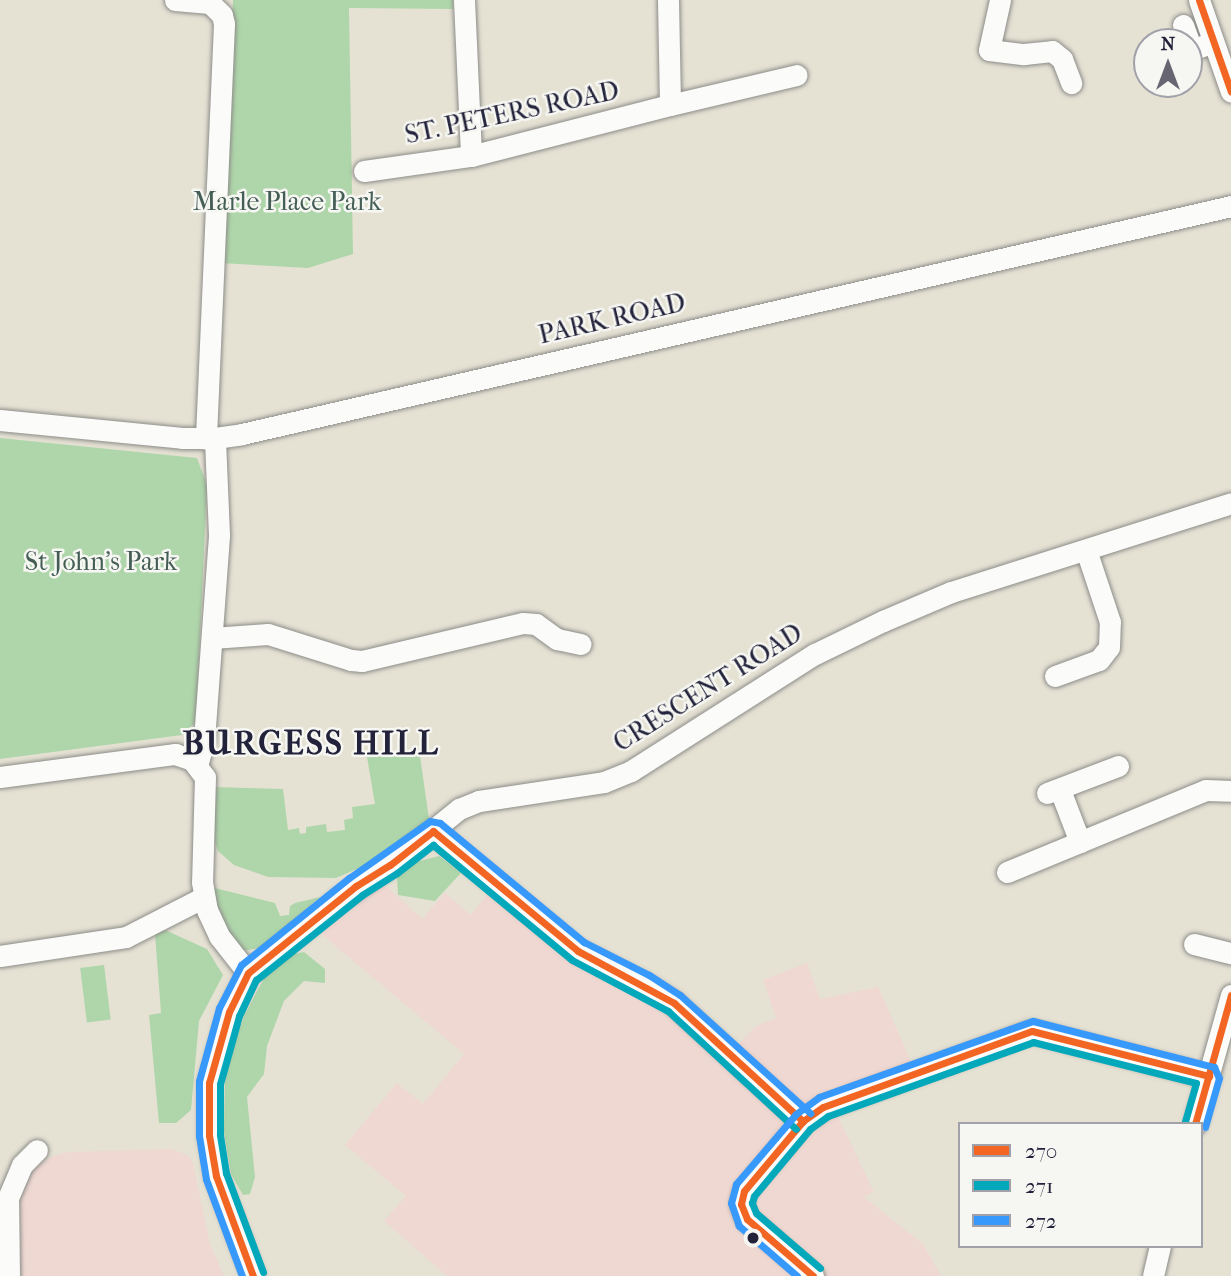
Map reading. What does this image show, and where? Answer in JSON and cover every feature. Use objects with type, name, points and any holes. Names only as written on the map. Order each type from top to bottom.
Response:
[{"type":"street","points":[[175,0],[211,3],[222,15],[223,24],[211,438],[219,535],[204,740],[197,766]]},
{"type":"street","points":[[464,0],[471,156]]},
{"type":"street","points":[[668,0],[670,105]]},
{"type":"street","points":[[1000,0],[982,52],[1024,54],[1052,51],[1062,59],[1071,83]]},
{"type":"street","points":[[1201,1],[1231,92]]},
{"type":"street","points":[[1203,46],[1213,42]]},
{"type":"street","name":"ST. PETERS ROAD","points":[[364,171],[471,156],[797,75]]},
{"type":"street","name":"PARK ROAD","points":[[0,420],[211,438],[1231,206]]},
{"type":"street","name":"CRESCENT ROAD","points":[[248,973],[341,898],[390,865],[459,809],[479,801],[604,782],[631,771],[815,654],[951,592],[1231,503]]},
{"type":"street","points":[[1055,676],[1099,660],[1109,647],[1110,622],[1086,550]]},
{"type":"street","points":[[212,638],[268,634],[351,660],[362,660],[523,623],[536,624],[557,639],[580,644]]},
{"type":"street","points":[[0,778],[175,754],[192,760],[205,777],[202,882],[206,910],[219,936],[248,973],[229,1012],[209,1083],[209,1135],[216,1176],[253,1276]]},
{"type":"street","points":[[1080,842],[1053,791],[1118,766]]},
{"type":"street","points":[[1007,872],[1206,790],[1231,791]]},
{"type":"street","points":[[433,831],[578,951],[644,984],[674,1003],[803,1121]]},
{"type":"street","points":[[0,956],[126,937],[204,897]]},
{"type":"street","points":[[1194,944],[1231,953]]},
{"type":"street","points":[[1196,1122],[1231,995]]},
{"type":"street","points":[[813,1276],[747,1219],[741,1204],[744,1192],[803,1121],[822,1107],[1032,1031],[1209,1076]]},
{"type":"street","points":[[9,1276],[8,1198],[22,1165],[37,1150]]},
{"type":"street","points":[[1153,1276],[1160,1248]]},
{"type":"shaded area","points":[[383,883],[422,919],[445,893],[471,915],[490,891],[641,989],[729,1054],[756,1026],[776,1018],[763,980],[807,963],[820,999],[878,987],[919,1079],[838,1117],[874,1192],[864,1197],[923,1244],[941,1276],[447,1276],[384,1221],[406,1196],[345,1145],[397,1083],[423,1104],[464,1054],[320,933]]},
{"type":"shaded area","points":[[171,1149],[188,1155],[193,1163],[210,1244],[224,1276],[21,1276],[20,1201],[24,1186],[34,1169],[51,1157],[68,1152]]},
{"type":"green space","name":"Marle Place Park","points":[[233,0],[453,0],[453,9],[349,8],[353,254],[308,268],[220,263]]},
{"type":"green space","name":"St John's Park","points":[[0,438],[197,458],[207,485],[197,701],[195,723],[182,735],[0,759]]},
{"type":"green space","points":[[419,749],[429,819],[387,856],[336,878],[268,877],[234,865],[218,851],[212,834],[214,787],[283,789],[288,830],[299,828],[300,834],[306,833],[306,827],[326,824],[327,832],[345,830],[344,820],[353,818],[352,807],[375,804],[367,757]]},
{"type":"green space","points":[[439,856],[461,873],[435,901],[398,895],[397,876],[416,862]]},
{"type":"green space","points":[[215,888],[275,903],[280,916],[289,915],[290,906],[295,903],[320,897],[261,948],[242,951],[218,918],[212,891]]},
{"type":"green space","points":[[165,930],[207,949],[223,975],[199,1021],[191,1110],[176,1123],[159,1123],[149,1015],[161,1013],[155,934]]},
{"type":"green space","points":[[304,952],[325,969],[325,983],[304,981],[284,1001],[267,1046],[264,1074],[247,1097],[255,1177],[250,1194],[243,1195],[231,1174],[224,1132],[225,1082],[232,1051],[245,1014],[268,971],[289,955]]},
{"type":"green space","points":[[104,965],[111,1020],[87,1023],[80,968]]},
{"type":"transit line","name":"270","points":[[1199,0],[1231,92]]},
{"type":"transit line","name":"272","points":[[242,1276],[206,1179],[199,1136],[199,1081],[219,1008],[241,965],[349,878],[430,821],[440,823],[584,942],[649,975],[680,995],[810,1113]]},
{"type":"transit line","name":"270","points":[[253,1276],[216,1176],[209,1135],[209,1083],[229,1012],[248,973],[356,886],[390,865],[433,831],[578,951],[674,1003],[803,1121]]},
{"type":"transit line","name":"271","points":[[263,1272],[226,1173],[220,1134],[220,1084],[239,1016],[256,980],[362,895],[397,873],[433,845],[572,960],[668,1011],[796,1129]]},
{"type":"transit line","name":"270","points":[[1196,1122],[1231,995]]},
{"type":"transit line","name":"272","points":[[797,1276],[739,1226],[731,1203],[736,1184],[796,1114],[819,1097],[1033,1021],[1214,1067],[1219,1078],[1205,1127]]},
{"type":"transit line","name":"270","points":[[813,1276],[747,1219],[741,1204],[744,1191],[803,1121],[823,1107],[1032,1031],[1209,1076]]},
{"type":"transit line","name":"271","points":[[820,1268],[756,1213],[752,1203],[754,1196],[810,1129],[828,1116],[1033,1042],[1196,1083],[1185,1121]]},
{"type":"district","name":"BURGESS HILL","points":[[311,744]]}]
